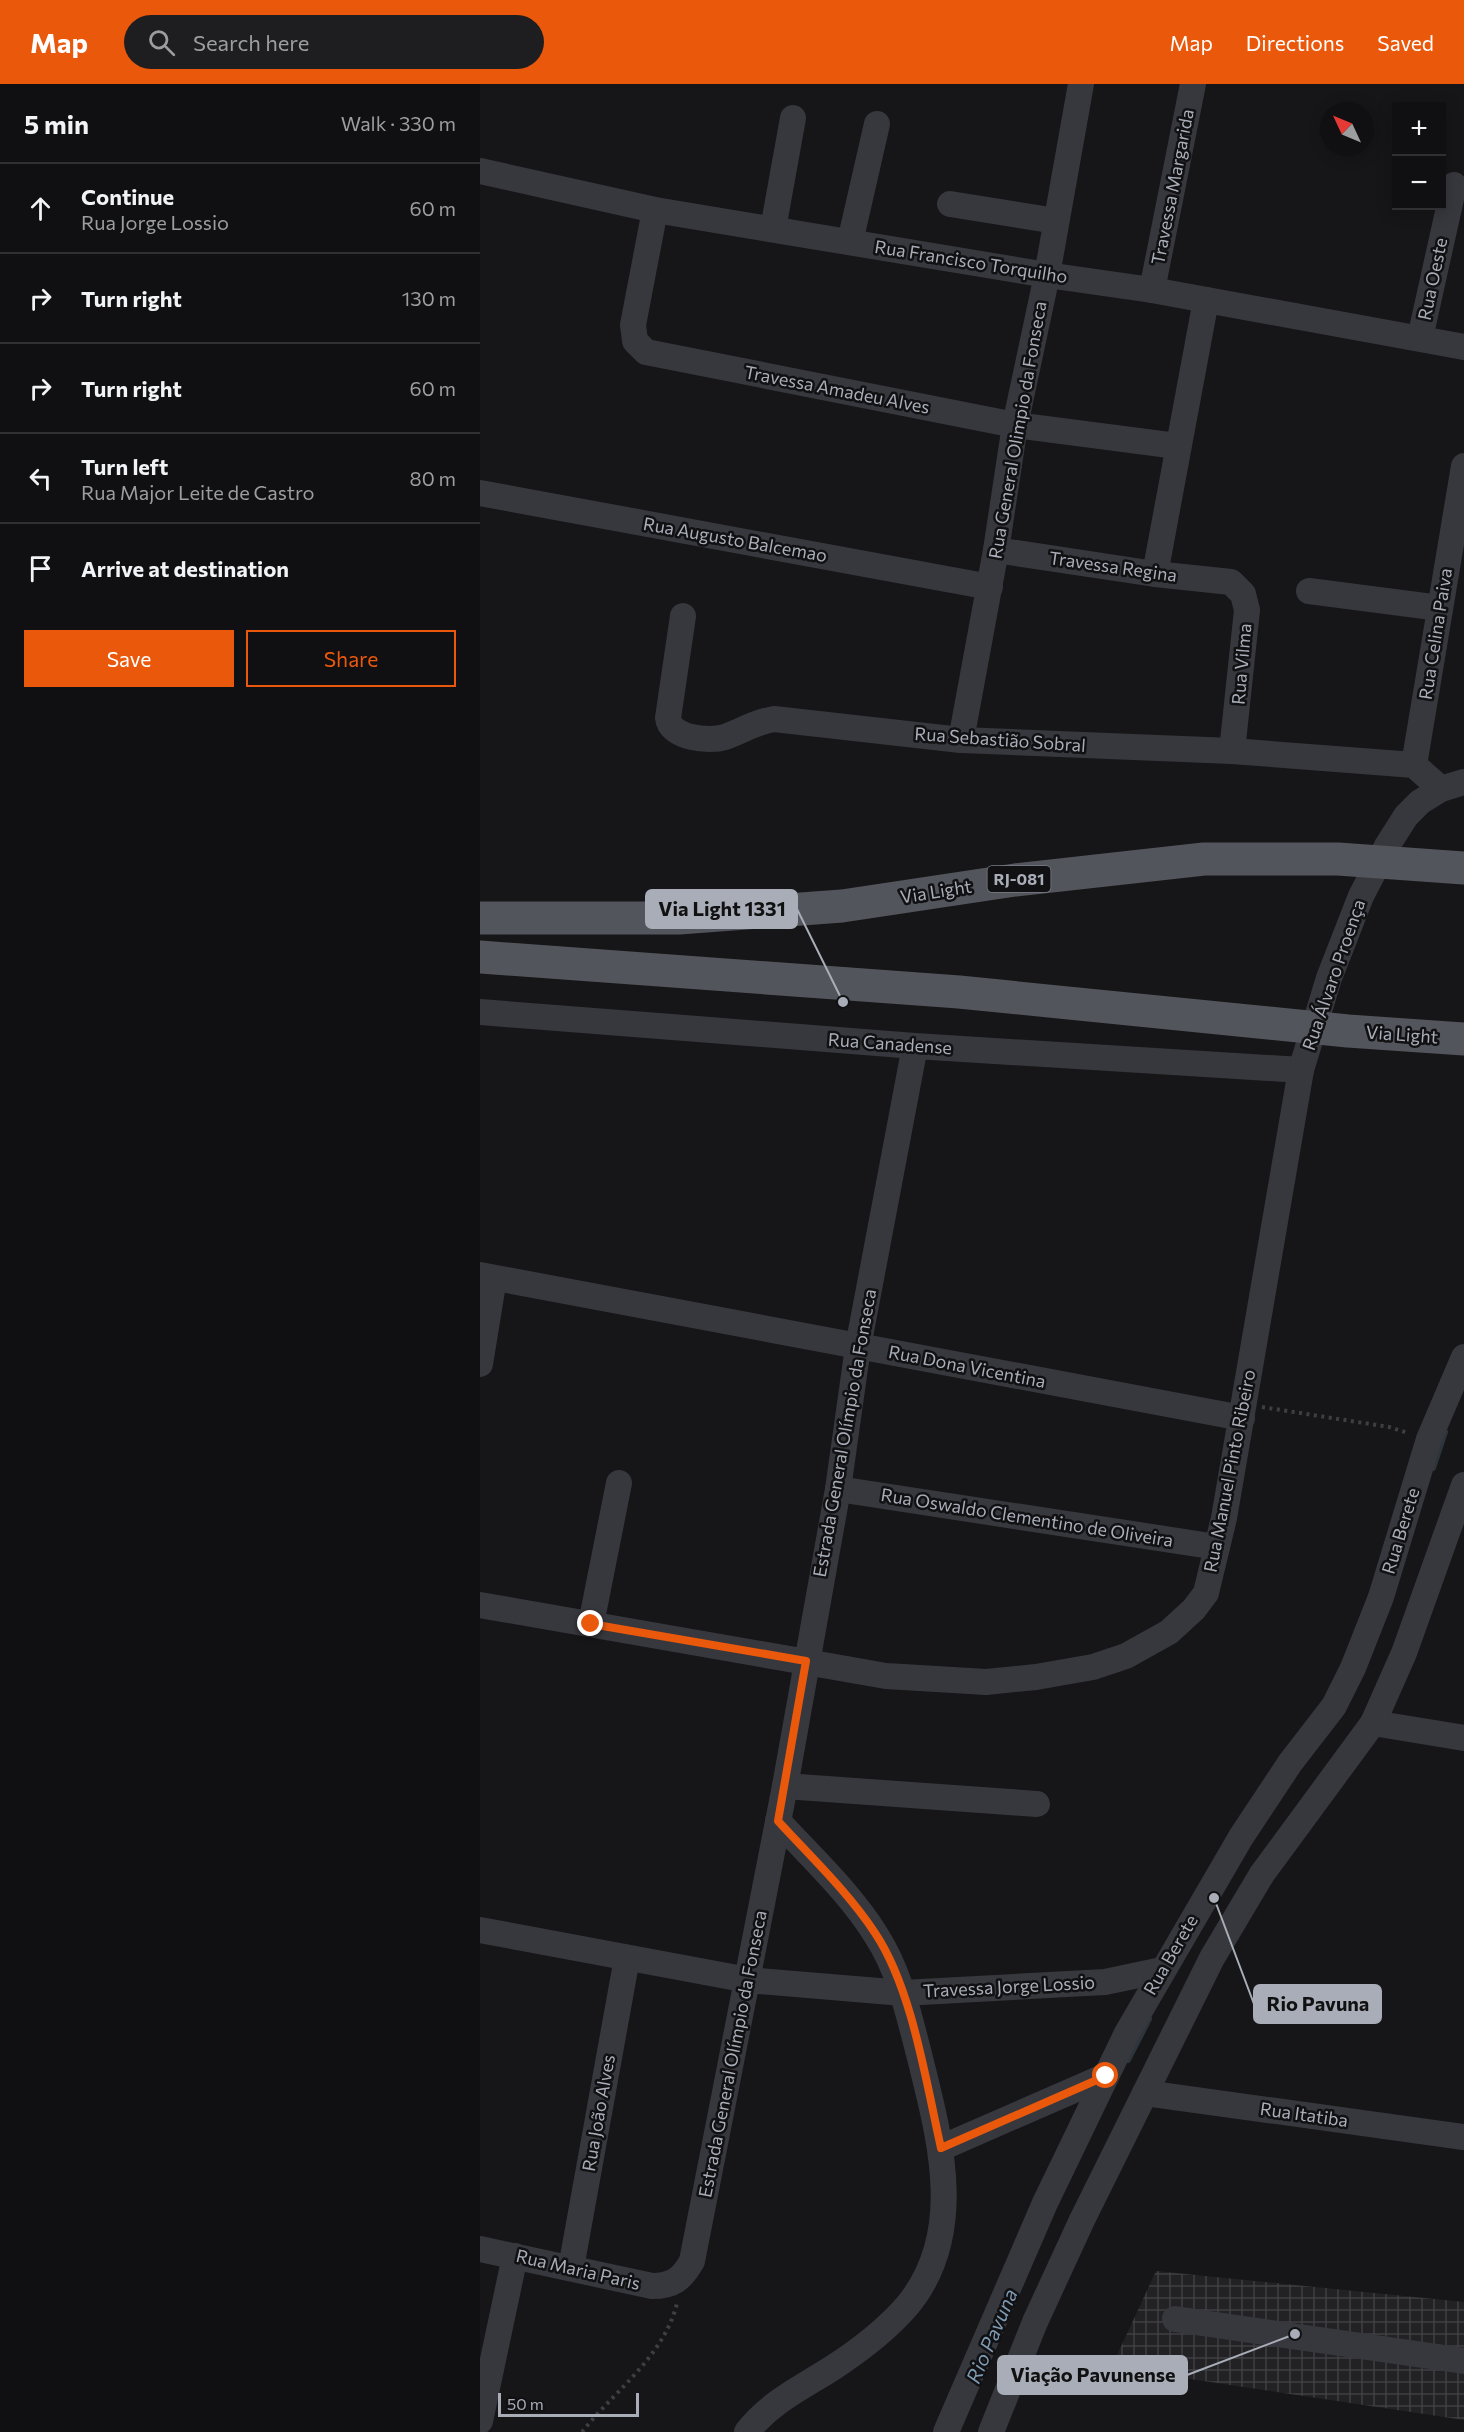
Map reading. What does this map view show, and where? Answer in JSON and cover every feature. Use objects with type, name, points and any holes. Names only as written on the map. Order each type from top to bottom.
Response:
[{"type":"main road","name":"Via Light","points":[[480,918],[690,917],[842,906],[1015,880],[1204,859],[1338,858],[1464,868]]},
{"type":"main road","name":"Via Light","points":[[480,957],[959,992],[1348,1031],[1464,1039]]},
{"type":"street","name":"Rua General Olimpio da Fonseca","points":[[961,740],[990,587],[1015,425],[1047,275],[1081,84]]},
{"type":"street","name":"Travessa Margarida","points":[[1152,290],[1193,84]]},
{"type":"street","points":[[773,229],[793,118]]},
{"type":"street","points":[[850,242],[877,124]]},
{"type":"street","name":"Rua Francisco Torquilho","points":[[480,171],[655,210],[1047,275],[1152,290],[1464,347]]},
{"type":"street","name":"Rua Oeste","points":[[1420,338],[1454,185]]},
{"type":"street","points":[[950,204],[1056,221]]},
{"type":"street","name":"Travessa Amadeu Alves","points":[[655,210],[633,325],[635,341],[646,352],[1015,425],[1177,446]]},
{"type":"street","points":[[1155,574],[1206,300]]},
{"type":"street","name":"Rua Celina Paiva","points":[[1414,765],[1464,466]]},
{"type":"street","name":"Rua Augusto Balcemao","points":[[480,493],[990,587]]},
{"type":"street","name":"Travessa Regina","points":[[996,550],[1155,574],[1231,582]]},
{"type":"street","name":"Rua Vilma","points":[[1231,582],[1243,594],[1247,610],[1233,751]]},
{"type":"street","points":[[1309,591],[1440,608]]},
{"type":"street","name":"Rua Sebastião Sobral","points":[[683,616],[668,717],[674,731],[681,735],[724,737],[750,724],[774,719],[961,740],[1233,751],[1414,765]]},
{"type":"street","points":[[1414,765],[1452,785]]},
{"type":"street","name":"Rua Álvaro Proença","points":[[1301,1070],[1329,978],[1360,896],[1406,816],[1420,802],[1452,785]]},
{"type":"street","name":"Rua Canadense","points":[[480,1012],[915,1046],[1301,1070]]},
{"type":"street","name":"Estrada General Olímpio da Fonseca","points":[[677,2282],[686,2271],[694,2254],[748,1980],[838,1489],[858,1347],[915,1046]]},
{"type":"street","name":"Rua Manuel Pinto Ribeiro","points":[[480,1605],[886,1676],[986,1682],[1094,1667],[1152,1644],[1170,1632],[1194,1609],[1206,1593],[1243,1411],[1301,1070]]},
{"type":"street","points":[[480,1364],[487,1276]]},
{"type":"street","name":"Rua Dona Vicentina","points":[[487,1276],[858,1347],[1243,1411]]},
{"type":"street","name":"Rua Berete","points":[[946,2432],[1045,2203],[1126,2033],[1241,1837],[1290,1763],[1334,1706],[1353,1668],[1381,1597],[1429,1439],[1464,1357]]},
{"type":"street","points":[[591,1624],[619,1483]]},
{"type":"street","name":"Rua Berete","points":[[991,2432],[1035,2322],[1077,2230],[1212,1958],[1263,1874],[1373,1723],[1404,1653],[1464,1485]]},
{"type":"street","name":"Rua Oswaldo Clementino de Oliveira","points":[[838,1489],[1216,1547]]},
{"type":"street","points":[[1373,1723],[1464,1738]]},
{"type":"street","points":[[785,1785],[1037,1804]]},
{"type":"street","points":[[747,2432],[773,2404],[861,2349],[900,2314],[917,2292],[935,2252],[943,2216],[945,2178],[941,2148],[903,1993],[891,1963],[875,1932],[778,1821]]},
{"type":"street","name":"Travessa Jorge Lossio","points":[[480,1930],[748,1980],[903,1993],[1105,1982],[1162,1970]]},
{"type":"street","name":"Rua João Alves","points":[[571,2268],[627,1958]]},
{"type":"street","points":[[941,2148],[1106,2076]]},
{"type":"street","name":"Rua Itatiba","points":[[1145,2093],[1464,2137]]},
{"type":"street","name":"Rua Maria Paris","points":[[480,2249],[637,2284],[666,2286],[677,2282]]},
{"type":"street","points":[[480,2421],[515,2256]]},
{"type":"street","points":[[1175,2319],[1464,2361]]},
{"type":"path","points":[[1243,1411],[1389,1427],[1429,1439]]},
{"type":"path","points":[[582,2432],[629,2382],[656,2347],[674,2313],[679,2291],[677,2282]]},
{"type":"shaded area","points":[[1156,2271],[1464,2302],[1464,2420],[1112,2366]]},
{"type":"waterway","name":"Rio Pavuna","points":[[1433,1468],[1445,1432]]},
{"type":"waterway","name":"Rio Pavuna","points":[[1128,2060],[1149,2019]]},
{"type":"place","name":"Via Light 1331","points":[[843,1002]]},
{"type":"place","name":"Rio Pavuna","points":[[1214,1898]]},
{"type":"place","name":"Viação Pavunense","points":[[1295,2334]]},
{"type":"route","points":[[591,1624],[806,1661],[778,1821],[875,1932],[891,1963],[903,1993],[941,2148],[1106,2076]]}]
